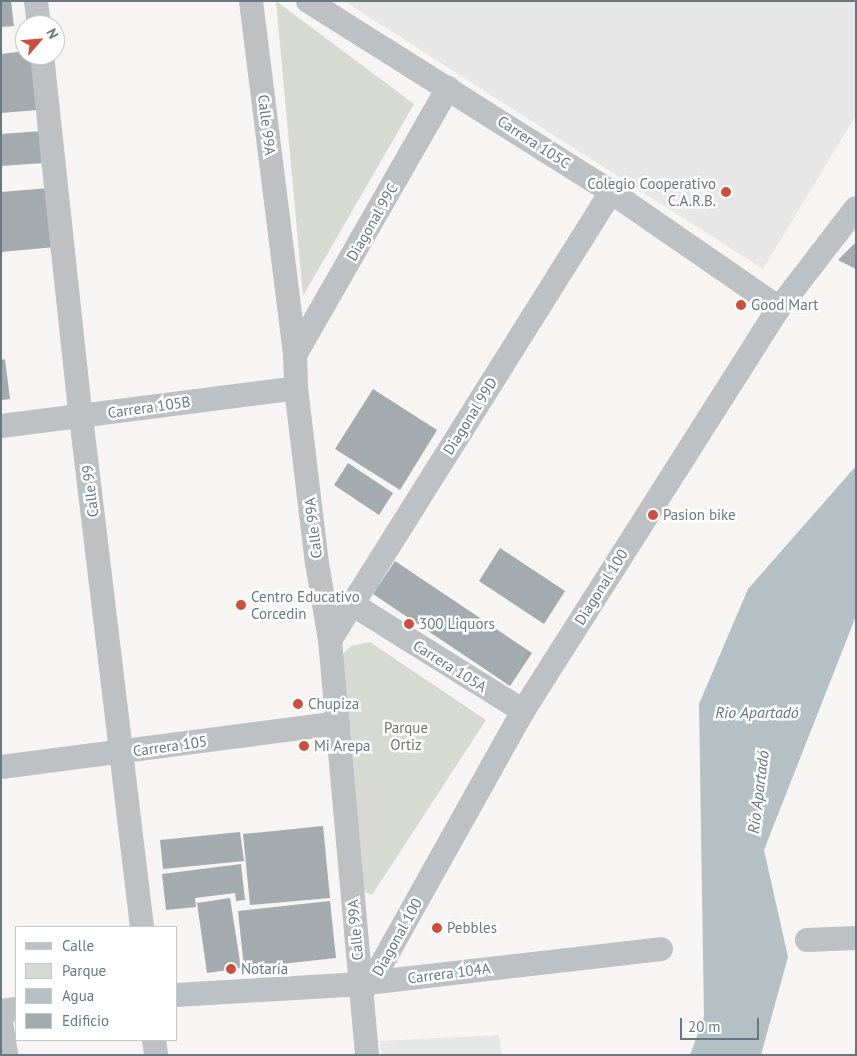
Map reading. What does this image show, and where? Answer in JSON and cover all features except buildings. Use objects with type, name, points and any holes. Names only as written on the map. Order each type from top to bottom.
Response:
[{"type":"street","points":[[36,1],[38,15]]},
{"type":"street","name":"Calle 99A","points":[[251,1],[295,355],[296,388],[317,563],[330,640],[365,983],[367,1055]]},
{"type":"street","name":"Carrera 105C","points":[[308,1],[611,192],[780,308]]},
{"type":"street","name":"Calle 99","points":[[43,65],[81,417],[142,926]]},
{"type":"street","name":"Diagonal 99C","points":[[295,355],[448,88]]},
{"type":"street","name":"Diagonal 99D","points":[[330,640],[611,192]]},
{"type":"street","name":"Diagonal 100","points":[[365,983],[523,711],[780,308],[856,208]]},
{"type":"street","name":"Carrera 105B","points":[[1,426],[296,388]]},
{"type":"street","name":"Carrera 105A","points":[[352,604],[523,711]]},
{"type":"street","name":"Carrera 105","points":[[1,767],[122,753],[338,723]]},
{"type":"street","points":[[807,940],[856,938]]},
{"type":"street","name":"Carrera 104A","points":[[178,996],[365,983],[661,948]]},
{"type":"street","points":[[1,1011],[15,1010]]},
{"type":"street","points":[[1,1022],[6,1055]]},
{"type":"street","points":[[154,1041],[156,1055]]},
{"type":"shaded area","name":"Colegio Cooperativo C.A.R.B.","points":[[344,1],[856,1],[856,115],[763,269]]},
{"type":"shaded area","points":[[499,1035],[502,1055],[382,1055],[380,1041]]},
{"type":"green space","points":[[276,1],[414,104],[303,296]]},
{"type":"green space","name":"Parque Ortiz","points":[[370,642],[486,720],[372,895],[362,891],[339,658],[351,646]]},
{"type":"water","name":"Rio Apartadó","points":[[856,466],[856,616],[764,850],[788,957],[761,1055],[690,1055],[704,1017],[699,704],[748,589]]},
{"type":"place","name":"Colegio Cooperativo C.A.R.B.","points":[[726,192]]},
{"type":"place","name":"Good Mart","points":[[741,305]]},
{"type":"place","name":"Pasion bike","points":[[653,515]]},
{"type":"place","name":"Centro Educativo Corcedin","points":[[241,605]]},
{"type":"place","name":"300 Liquors","points":[[409,624]]},
{"type":"place","name":"Chupiza","points":[[298,704]]},
{"type":"place","name":"Mi Arepa","points":[[304,746]]},
{"type":"place","name":"Pebbles","points":[[437,928]]},
{"type":"place","name":"Notaría","points":[[231,969]]},
{"type":"water label","name":"Río Apartadó","points":[[758,792]]}]
